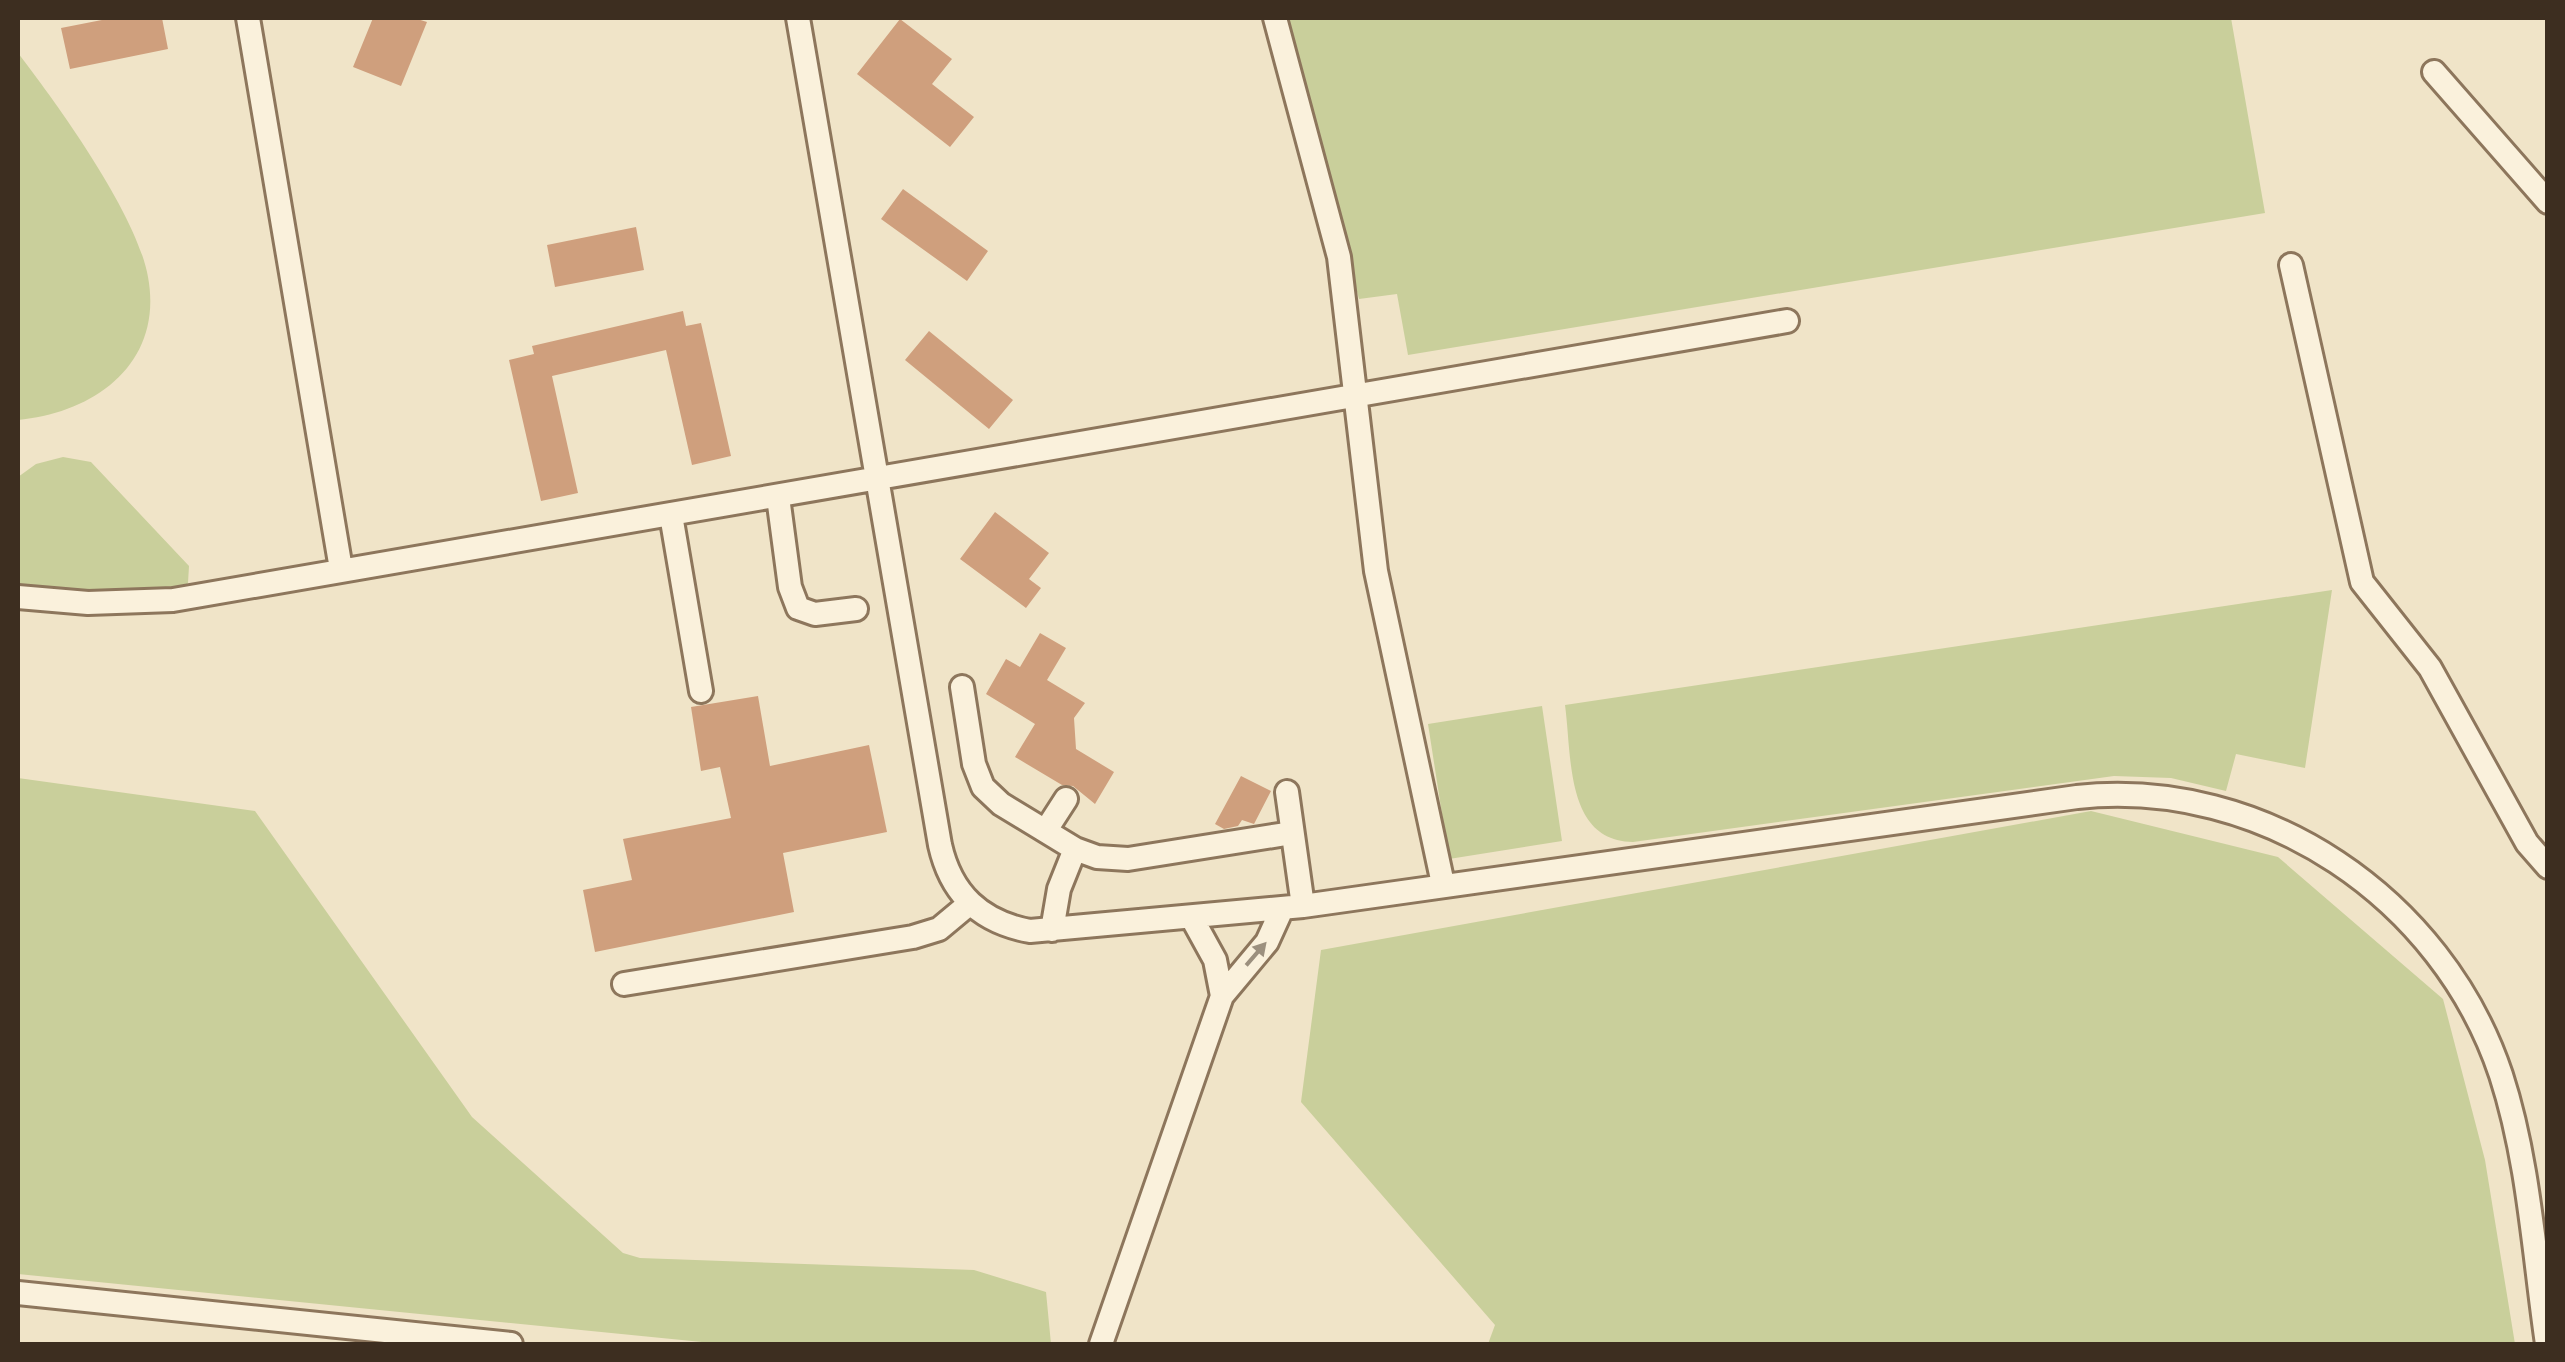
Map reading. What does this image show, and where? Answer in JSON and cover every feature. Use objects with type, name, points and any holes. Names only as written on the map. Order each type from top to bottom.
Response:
[{"type":"lane","points":[[248,18],[342,569]]},
{"type":"lane","points":[[798,18],[940,846],[945,867],[969,904],[1008,927],[1052,930],[1193,920],[2108,793],[2171,796],[2260,822],[2342,864],[2390,904],[2433,950],[2470,1006],[2510,1106],[2546,1344]]},
{"type":"lane","points":[[1275,18],[1339,257],[1353,396],[1384,617],[1444,884]]},
{"type":"lane","points":[[2434,72],[2548,202]]},
{"type":"lane","points":[[2291,265],[2362,582],[2430,668],[2527,843],[2548,868]]},
{"type":"lane","points":[[18,596],[135,603],[878,480],[1787,321]]},
{"type":"lane","points":[[778,497],[790,587],[798,608],[815,614],[856,609]]},
{"type":"lane","points":[[671,515],[701,691]]},
{"type":"lane","points":[[962,687],[974,764],[983,787],[1001,804],[1075,848],[1097,857],[1128,858],[1292,833]]},
{"type":"lane","points":[[1101,1344],[1222,996],[1292,908],[1292,833],[1286,792]]},
{"type":"lane","points":[[1046,830],[1066,799]]},
{"type":"lane","points":[[1052,930],[1059,889],[1075,848]]},
{"type":"lane","points":[[624,984],[913,937],[938,929],[969,904]]},
{"type":"lane","points":[[1193,920],[1215,960],[1222,996]]},
{"type":"lane","points":[[18,1293],[511,1344]]},
{"type":"green space","points":[[1284,18],[2231,18],[2265,213],[1408,355],[1397,294],[1359,299]]},
{"type":"green space","points":[[18,53],[113,192],[141,251],[150,308],[145,335],[134,359],[118,378],[73,407],[18,420]]},
{"type":"green space","points":[[63,457],[91,462],[189,566],[188,583],[175,589],[133,594],[18,586],[18,477],[36,464]]},
{"type":"green space","points":[[2332,590],[2305,768],[2236,754],[2226,791],[2171,778],[2114,776],[1633,842],[1611,838],[1595,827],[1583,812],[1576,792],[1565,705]]},
{"type":"green space","points":[[1542,706],[1562,841],[1449,859],[1428,724]]},
{"type":"green space","points":[[18,778],[255,811],[472,1117],[623,1253],[640,1258],[974,1270],[1046,1292],[1051,1344],[722,1344],[18,1274]]},
{"type":"green space","points":[[2091,811],[2278,857],[2443,999],[2485,1160],[2515,1344],[1488,1344],[1495,1325],[1301,1102],[1321,950]]},
{"type":"building","points":[[112,18],[162,18],[168,49],[70,69],[61,28]]},
{"type":"building","points":[[373,18],[414,18],[427,22],[401,86],[353,67]]},
{"type":"building","points":[[900,19],[952,59],[932,84],[974,117],[950,147],[857,74]]},
{"type":"building","points":[[903,189],[988,251],[967,281],[881,219]]},
{"type":"building","points":[[636,227],[644,270],[555,287],[547,245]]},
{"type":"building","points":[[683,311],[686,326],[701,323],[731,456],[692,465],[666,350],[552,376],[578,493],[541,501],[509,360],[534,354],[532,346]]},
{"type":"building","points":[[929,331],[1013,400],[989,429],[905,360]]},
{"type":"building","points":[[995,512],[1049,553],[1029,579],[1041,588],[1026,608],[960,559]]},
{"type":"building","points":[[1040,633],[1066,648],[1047,680],[1085,703],[1074,718],[1076,749],[1114,772],[1095,804],[1073,786],[1062,785],[1015,757],[1035,724],[986,694],[1006,659],[1020,667]]},
{"type":"building","points":[[758,696],[770,766],[869,745],[887,832],[783,853],[794,912],[595,952],[583,890],[632,880],[623,839],[731,818],[720,767],[701,771],[691,707]]},
{"type":"building","points":[[1241,776],[1271,791],[1254,824],[1242,820],[1238,826],[1224,829],[1215,824]]}]
